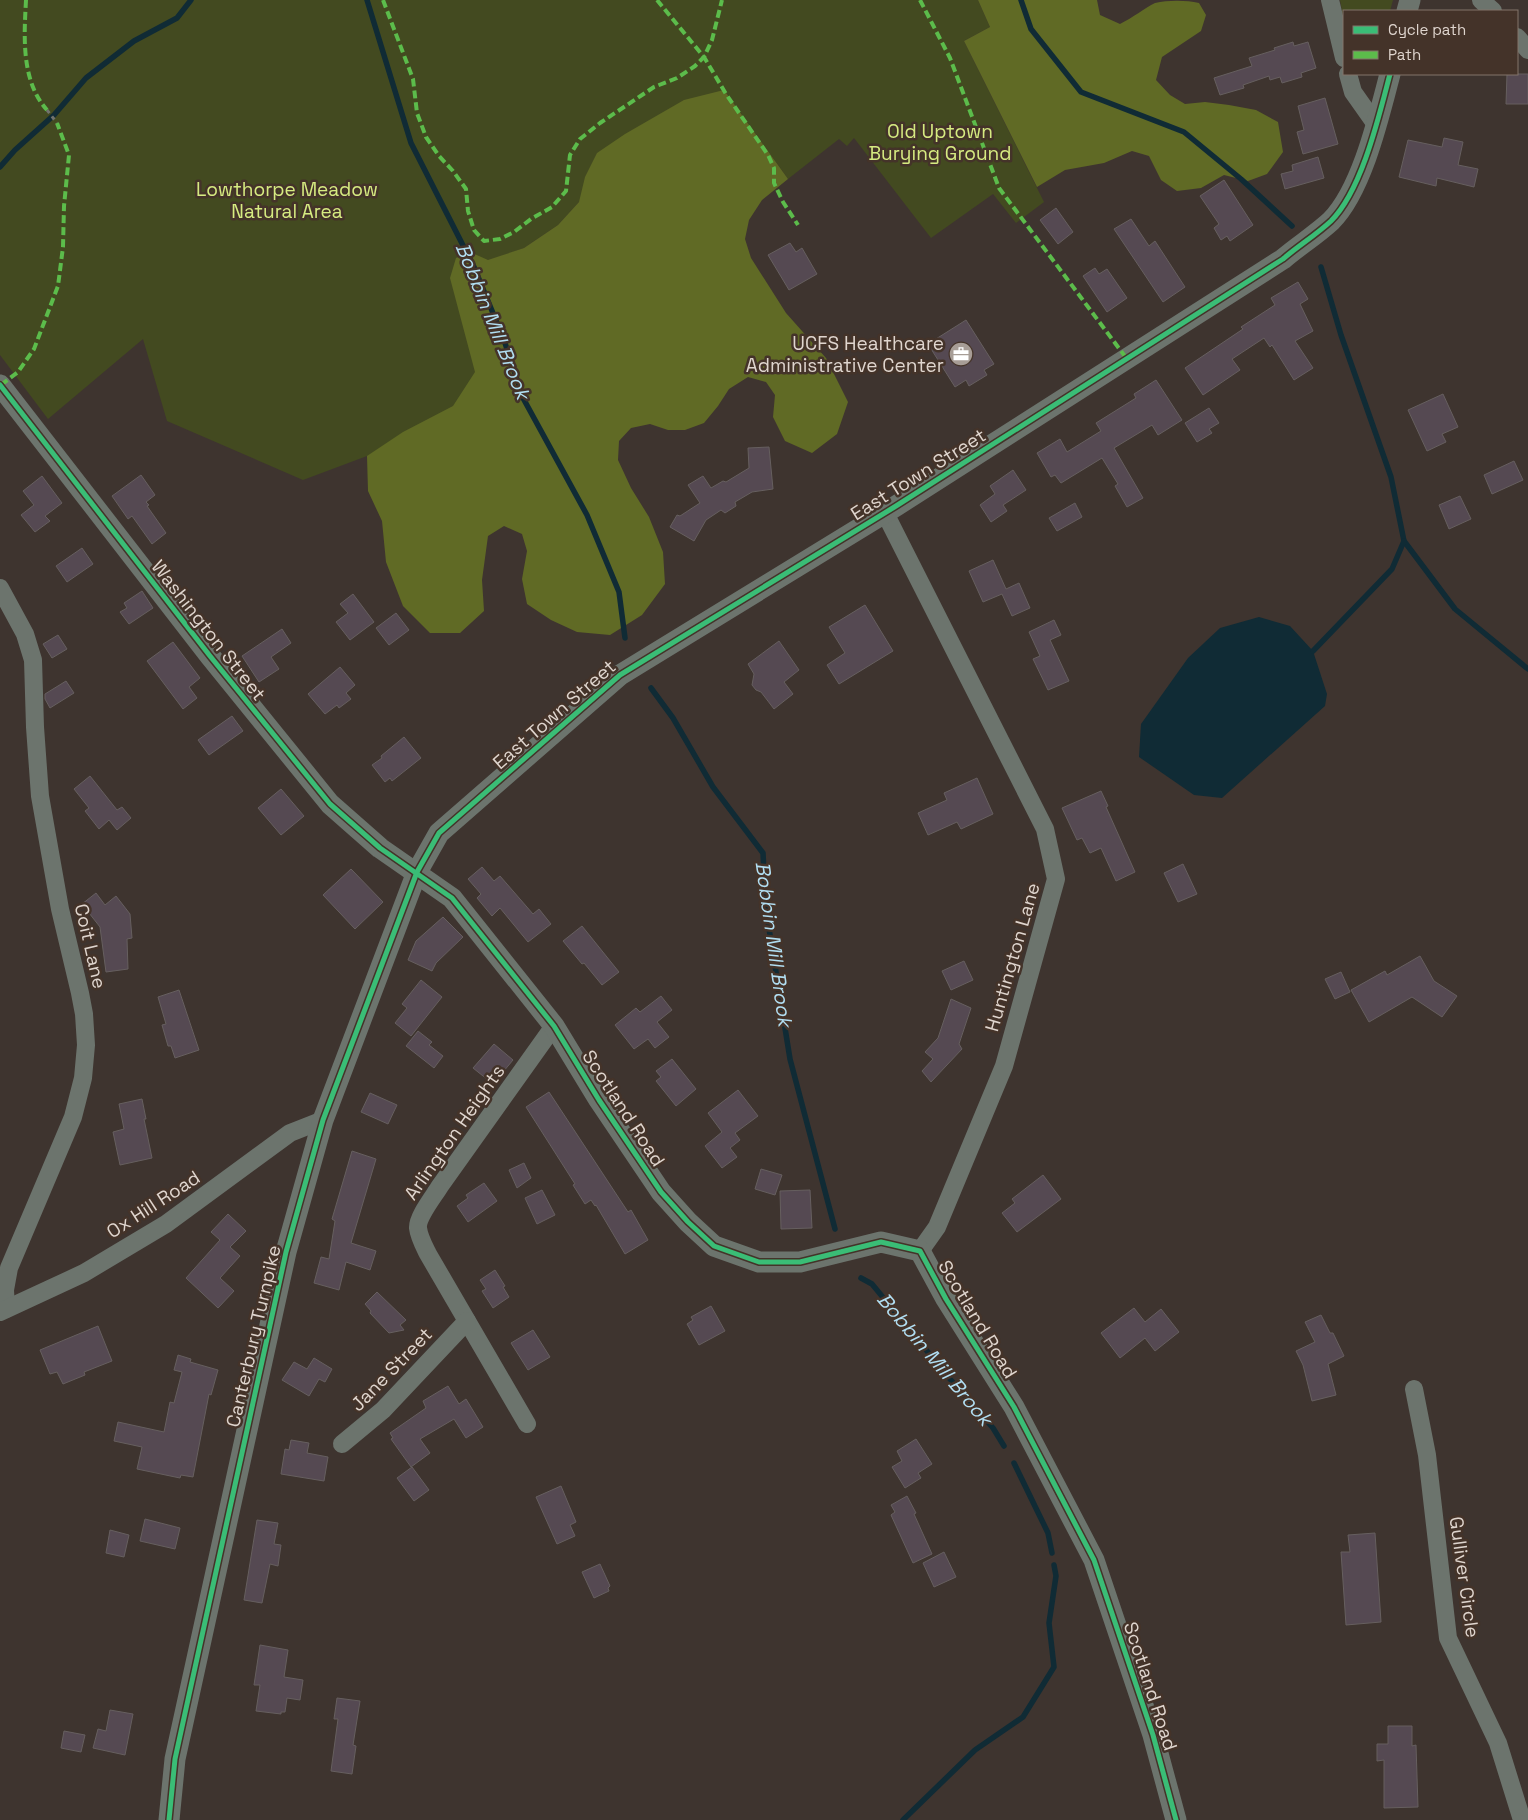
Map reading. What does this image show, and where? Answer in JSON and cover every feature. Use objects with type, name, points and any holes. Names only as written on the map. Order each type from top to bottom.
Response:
[{"type":"street","points":[[1330,0],[1343,54]]},
{"type":"street","points":[[1481,0],[1492,10]]},
{"type":"street","points":[[1518,38],[1528,50]]},
{"type":"street","points":[[1348,75],[1352,92],[1377,126]]},
{"type":"street","name":"East Town Street","points":[[417,872],[439,833],[620,675],[885,513],[1283,259],[1332,220],[1353,190],[1377,126],[1390,75]]},
{"type":"street","name":"Washington Street","points":[[0,384],[210,656],[330,804],[380,848],[417,872]]},
{"type":"street","name":"Huntington Lane","points":[[885,513],[1045,829],[1056,879],[1004,1066],[937,1227],[920,1251]]},
{"type":"street","name":"Coit Lane","points":[[0,588],[25,634],[33,660],[35,737],[40,796],[60,909],[82,1007],[86,1045],[81,1090],[73,1117],[9,1268],[3,1310]]},
{"type":"street","name":"Scotland Road","points":[[417,872],[452,898],[554,1026],[599,1100],[661,1192],[688,1222],[714,1246],[759,1262],[800,1262],[881,1242],[920,1251],[946,1299],[1014,1407],[1094,1560],[1153,1735],[1176,1820]]},
{"type":"street","name":"Canterbury Turnpike","points":[[169,1820],[175,1759],[224,1528],[286,1252],[323,1120],[417,872]]},
{"type":"street","name":"Arlington Heights","points":[[527,1424],[428,1254],[421,1239],[418,1223],[440,1186],[554,1026]]},
{"type":"street","name":"Ox Hill Road","points":[[3,1310],[84,1273],[166,1224],[290,1133],[323,1120]]},
{"type":"street","name":"Jane Street","points":[[342,1444],[383,1410],[467,1321]]},
{"type":"street","name":"Gulliver Circle","points":[[1414,1389],[1427,1455],[1448,1638],[1498,1743],[1522,1820]]},
{"type":"path","points":[[47,110],[57,123]]},
{"type":"green space","name":"Lowthorpe Meadow Natural Area","points":[[0,0],[978,0],[990,27],[964,41],[1044,202],[1016,223],[993,194],[931,238],[854,138],[847,146],[839,139],[788,179],[724,90],[579,202],[558,225],[524,248],[493,259],[506,326],[413,525],[367,456],[303,480],[167,421],[143,339],[48,419],[0,355]]},
{"type":"green space","points":[[978,0],[1097,0],[1100,15],[1120,24],[1155,3],[1188,1],[1199,3],[1206,15],[1201,31],[1162,57],[1156,80],[1170,95],[1185,104],[1205,102],[1256,110],[1278,122],[1283,152],[1267,174],[1248,181],[1224,175],[1201,188],[1177,191],[1161,180],[1149,156],[1132,151],[1104,163],[1065,170],[1037,187],[964,41],[990,27]]},
{"type":"green space","points":[[1340,0],[1393,0],[1390,10],[1343,10],[1343,16]]},
{"type":"green space","points":[[724,90],[788,179],[762,200],[749,220],[745,239],[751,258],[786,313],[826,358],[848,402],[837,434],[812,453],[785,441],[773,417],[775,395],[766,382],[748,377],[729,389],[704,423],[685,430],[668,430],[650,424],[631,428],[619,441],[618,460],[631,488],[649,517],[663,552],[665,584],[642,615],[610,635],[577,632],[551,620],[527,604],[522,579],[527,551],[522,534],[504,526],[488,536],[482,580],[484,611],[460,633],[430,633],[403,606],[386,562],[382,521],[368,491],[367,456],[403,432],[453,406],[475,372],[450,278],[456,258],[470,252],[488,260],[524,248],[558,225],[579,202],[585,177],[597,153],[625,134],[684,100]]},
{"type":"water","points":[[1259,617],[1290,626],[1313,651],[1327,694],[1325,706],[1222,798],[1194,795],[1139,757],[1141,724],[1188,658],[1220,628]]},
{"type":"building","points":[[1293,42],[1294,46],[1308,42],[1316,68],[1301,73],[1302,77],[1282,83],[1280,77],[1270,80],[1269,76],[1243,85],[1244,88],[1220,95],[1214,78],[1252,66],[1249,58]]},
{"type":"building","points":[[1528,74],[1528,104],[1506,104],[1507,75]]},
{"type":"building","points":[[1325,98],[1338,144],[1303,154],[1297,132],[1304,130],[1298,106]]},
{"type":"building","points":[[1444,138],[1463,142],[1458,165],[1478,169],[1474,187],[1437,178],[1436,186],[1399,177],[1408,140],[1442,147]]},
{"type":"building","points":[[1318,157],[1324,178],[1285,189],[1281,174],[1293,171],[1292,165]]},
{"type":"building","points":[[1224,180],[1253,225],[1230,241],[1227,236],[1221,240],[1214,228],[1219,224],[1200,196]]},
{"type":"building","points":[[1056,208],[1073,232],[1058,244],[1040,220]]},
{"type":"building","points":[[1131,219],[1149,246],[1155,241],[1185,287],[1163,302],[1114,229]]},
{"type":"building","points":[[790,243],[796,252],[802,248],[817,274],[789,290],[768,255]]},
{"type":"building","points":[[1095,268],[1099,274],[1107,269],[1127,298],[1107,312],[1083,276]]},
{"type":"building","points":[[1298,282],[1308,299],[1300,304],[1313,331],[1295,341],[1313,368],[1294,380],[1272,345],[1270,347],[1264,338],[1232,359],[1240,370],[1203,395],[1185,368],[1275,305],[1271,298]]},
{"type":"building","name":"UCFS Healthcare Administrative Center","points":[[966,320],[994,364],[984,370],[987,375],[969,386],[966,380],[955,387],[928,344]]},
{"type":"building","points":[[1156,380],[1182,420],[1158,435],[1152,425],[1114,448],[1143,498],[1127,507],[1115,486],[1118,484],[1102,458],[1061,483],[1055,475],[1051,477],[1037,453],[1060,439],[1067,452],[1101,431],[1096,423],[1136,398],[1134,394]]},
{"type":"building","points":[[1443,394],[1458,427],[1442,434],[1446,442],[1427,451],[1408,410]]},
{"type":"building","points":[[1209,408],[1219,423],[1209,429],[1212,433],[1197,442],[1185,423]]},
{"type":"building","points":[[769,447],[773,489],[752,492],[735,502],[736,506],[725,513],[721,510],[706,520],[694,541],[670,527],[677,515],[680,516],[700,503],[688,485],[703,476],[711,488],[723,481],[726,482],[749,468],[748,448]]},
{"type":"building","points":[[1514,461],[1523,480],[1492,494],[1484,475]]},
{"type":"building","points":[[1013,470],[1026,490],[1003,505],[1007,511],[991,522],[980,505],[995,494],[990,486]]},
{"type":"building","points":[[141,475],[155,495],[146,502],[149,505],[147,506],[166,533],[152,544],[132,516],[128,519],[112,496]]},
{"type":"building","points":[[42,476],[62,503],[45,516],[50,521],[35,532],[21,515],[34,505],[23,491]]},
{"type":"building","points":[[1460,496],[1471,519],[1449,529],[1439,505]]},
{"type":"building","points":[[1075,503],[1082,517],[1057,531],[1049,518]]},
{"type":"building","points":[[82,548],[93,564],[67,582],[56,566]]},
{"type":"building","points":[[993,560],[1006,589],[1019,583],[1030,608],[1012,616],[1002,594],[983,602],[969,571]]},
{"type":"building","points":[[142,591],[153,608],[129,624],[120,612],[127,608],[124,603]]},
{"type":"building","points":[[353,594],[374,622],[350,640],[336,622],[348,613],[340,604]]},
{"type":"building","points":[[865,605],[893,651],[839,684],[827,665],[845,653],[829,627]]},
{"type":"building","points":[[396,613],[409,630],[389,645],[376,628]]},
{"type":"building","points":[[1054,620],[1061,635],[1050,640],[1069,681],[1048,690],[1033,659],[1040,656],[1029,632]]},
{"type":"building","points":[[282,629],[291,643],[271,657],[279,669],[259,682],[242,656]]},
{"type":"building","points":[[58,635],[67,649],[52,658],[43,644]]},
{"type":"building","points":[[779,641],[799,670],[784,682],[793,694],[774,709],[761,692],[752,685],[754,674],[748,664]]},
{"type":"building","points":[[173,642],[200,678],[189,687],[197,698],[183,709],[147,661]]},
{"type":"building","points":[[340,667],[355,685],[346,693],[351,699],[339,708],[337,705],[325,714],[308,694]]},
{"type":"building","points":[[66,681],[74,693],[50,708],[45,699],[45,694]]},
{"type":"building","points":[[232,716],[243,731],[209,755],[198,740]]},
{"type":"building","points":[[404,737],[421,758],[392,781],[390,778],[385,782],[372,765]]},
{"type":"building","points":[[90,776],[117,810],[122,807],[131,818],[117,830],[109,820],[99,829],[85,811],[89,808],[74,789]]},
{"type":"building","points":[[977,778],[993,814],[961,829],[957,822],[928,835],[918,813],[947,800],[944,793]]},
{"type":"building","points":[[281,789],[304,816],[281,835],[258,808]]},
{"type":"building","points":[[1101,791],[1108,806],[1106,807],[1135,872],[1116,881],[1101,848],[1090,853],[1082,838],[1077,840],[1062,808]]},
{"type":"building","points":[[1183,864],[1197,894],[1178,902],[1164,873]]},
{"type":"building","points":[[482,867],[494,881],[500,876],[533,914],[539,909],[551,924],[528,942],[500,908],[492,916],[477,898],[481,894],[468,879]]},
{"type":"building","points":[[351,869],[383,902],[355,929],[323,895]]},
{"type":"building","points":[[96,893],[105,905],[116,896],[130,914],[132,938],[127,939],[128,969],[106,972],[100,927],[82,904]]},
{"type":"building","points":[[443,917],[463,937],[436,963],[432,971],[408,960],[416,941]]},
{"type":"building","points":[[582,926],[619,972],[602,985],[563,941]]},
{"type":"building","points":[[1420,956],[1434,981],[1457,996],[1442,1017],[1412,997],[1369,1022],[1351,990],[1385,971],[1387,975]]},
{"type":"building","points":[[964,961],[973,980],[951,990],[942,971]]},
{"type":"building","points":[[1341,972],[1350,992],[1335,999],[1325,979]]},
{"type":"building","points":[[421,980],[442,997],[411,1036],[395,1023],[407,1008],[402,1004]]},
{"type":"building","points":[[179,990],[199,1050],[175,1058],[171,1046],[168,1046],[162,1025],[166,1024],[158,997]]},
{"type":"building","points":[[661,996],[672,1010],[657,1022],[669,1037],[655,1048],[648,1039],[634,1049],[615,1025],[636,1008],[640,1012]]},
{"type":"building","points":[[951,999],[971,1008],[959,1044],[962,1049],[931,1082],[922,1071],[933,1059],[925,1052],[938,1038]]},
{"type":"building","points":[[418,1031],[432,1042],[429,1045],[443,1056],[434,1068],[406,1046]]},
{"type":"building","points":[[494,1044],[513,1060],[493,1084],[473,1068]]},
{"type":"building","points":[[672,1059],[696,1089],[676,1106],[656,1081],[661,1077],[656,1071]]},
{"type":"building","points":[[738,1090],[758,1116],[735,1133],[740,1140],[730,1148],[737,1157],[722,1168],[705,1146],[722,1132],[708,1113]]},
{"type":"building","points":[[549,1092],[628,1212],[631,1210],[648,1240],[625,1254],[596,1205],[591,1200],[585,1204],[573,1185],[575,1184],[526,1107]]},
{"type":"building","points":[[370,1093],[397,1105],[388,1124],[361,1112]]},
{"type":"building","points":[[142,1099],[152,1158],[120,1165],[113,1132],[124,1129],[119,1104]]},
{"type":"building","points":[[352,1151],[376,1159],[351,1243],[376,1251],[370,1270],[346,1262],[339,1290],[314,1283],[321,1257],[329,1259],[335,1221],[332,1219]]},
{"type":"building","points":[[524,1163],[531,1178],[517,1188],[509,1170]]},
{"type":"building","points":[[761,1169],[782,1175],[775,1195],[755,1189]]},
{"type":"building","points":[[1043,1175],[1061,1199],[1017,1232],[1002,1213],[1015,1203],[1012,1199]]},
{"type":"building","points":[[484,1183],[497,1201],[468,1222],[457,1206],[468,1198],[466,1195]]},
{"type":"building","points":[[542,1190],[555,1215],[537,1224],[525,1198]]},
{"type":"building","points":[[810,1190],[812,1228],[781,1229],[780,1191]]},
{"type":"building","points":[[228,1214],[246,1231],[230,1247],[240,1256],[220,1278],[234,1291],[218,1308],[186,1278],[220,1240],[211,1232]]},
{"type":"building","points":[[495,1270],[505,1286],[503,1287],[509,1297],[493,1308],[482,1291],[486,1289],[480,1280]]},
{"type":"building","points":[[377,1292],[406,1320],[400,1325],[404,1330],[389,1333],[370,1313],[371,1311],[365,1304]]},
{"type":"building","points":[[711,1306],[725,1331],[699,1345],[687,1324],[693,1320],[691,1317]]},
{"type":"building","points":[[1134,1308],[1145,1322],[1161,1309],[1179,1332],[1155,1351],[1145,1338],[1120,1358],[1101,1333]]},
{"type":"building","points":[[1321,1315],[1330,1333],[1333,1333],[1344,1356],[1328,1364],[1336,1395],[1312,1401],[1303,1365],[1296,1351],[1315,1342],[1305,1322]]},
{"type":"building","points":[[98,1326],[112,1361],[84,1372],[85,1375],[63,1384],[57,1372],[50,1374],[40,1350]]},
{"type":"building","points":[[533,1330],[550,1357],[528,1370],[511,1343]]},
{"type":"building","points":[[178,1355],[191,1359],[190,1362],[218,1370],[211,1395],[209,1394],[193,1477],[181,1475],[180,1478],[137,1469],[142,1447],[114,1441],[118,1422],[164,1432],[170,1402],[174,1403],[182,1372],[174,1370]]},
{"type":"building","points":[[314,1358],[332,1369],[325,1382],[319,1379],[309,1396],[282,1380],[294,1362],[307,1369]]},
{"type":"building","points":[[448,1386],[459,1404],[466,1399],[483,1427],[466,1438],[454,1419],[420,1439],[430,1453],[411,1467],[391,1439],[393,1438],[390,1433],[426,1408],[423,1401]]},
{"type":"building","points":[[916,1439],[932,1464],[918,1473],[921,1478],[905,1488],[892,1467],[902,1461],[897,1451]]},
{"type":"building","points":[[291,1440],[309,1443],[307,1453],[328,1457],[324,1481],[281,1474],[285,1449],[289,1450]]},
{"type":"building","points":[[412,1467],[429,1490],[414,1501],[397,1478]]},
{"type":"building","points":[[561,1486],[576,1522],[570,1525],[575,1536],[557,1544],[536,1497]]},
{"type":"building","points":[[907,1496],[916,1513],[914,1514],[932,1554],[913,1563],[891,1515],[895,1512],[891,1505]]},
{"type":"building","points":[[145,1519],[180,1528],[175,1549],[140,1541]]},
{"type":"building","points":[[257,1520],[278,1523],[274,1544],[281,1545],[278,1566],[270,1564],[262,1603],[244,1600]]},
{"type":"building","points":[[110,1530],[129,1535],[124,1557],[106,1553]]},
{"type":"building","points":[[1375,1533],[1381,1622],[1346,1625],[1341,1552],[1350,1552],[1348,1535]]},
{"type":"building","points":[[944,1552],[956,1577],[934,1587],[923,1563]]},
{"type":"building","points":[[600,1564],[610,1586],[608,1588],[609,1591],[594,1598],[582,1572]]},
{"type":"building","points":[[260,1645],[288,1650],[284,1677],[303,1680],[300,1700],[287,1698],[285,1712],[281,1712],[281,1714],[256,1711],[260,1685],[254,1685]]},
{"type":"building","points":[[337,1698],[360,1701],[353,1745],[356,1746],[352,1774],[331,1771],[338,1719],[334,1719]]},
{"type":"building","points":[[110,1710],[133,1714],[125,1755],[93,1748],[98,1729],[106,1731]]},
{"type":"building","points":[[1388,1726],[1412,1726],[1412,1746],[1416,1745],[1418,1807],[1384,1808],[1384,1760],[1377,1761],[1377,1744],[1388,1744]]},
{"type":"building","points":[[64,1731],[85,1735],[81,1752],[61,1748]]},
{"type":"waterway","points":[[0,167],[15,150],[54,115],[86,78],[134,41],[177,18],[191,0]]},
{"type":"waterway","name":"Bobbin Mill Brook","points":[[367,0],[411,143],[474,267],[504,340],[523,398],[587,515],[619,592],[625,638]]},
{"type":"waterway","points":[[1021,0],[1031,29],[1081,92],[1184,132],[1241,179],[1292,226]]},
{"type":"waterway","points":[[1321,267],[1341,335],[1391,477],[1404,541],[1455,609],[1528,669]]},
{"type":"waterway","points":[[1313,651],[1392,569],[1404,541]]},
{"type":"waterway","name":"Bobbin Mill Brook","points":[[651,688],[673,718],[713,787],[763,853],[766,910],[790,1059],[835,1229]]},
{"type":"waterway","name":"Bobbin Mill Brook","points":[[861,1278],[872,1284],[993,1428],[1004,1446]]},
{"type":"waterway","name":"Bobbin Mill Brook","points":[[1014,1463],[1048,1533],[1052,1553]]},
{"type":"waterway","name":"Bobbin Mill Brook","points":[[903,1820],[975,1750],[1023,1717],[1054,1667],[1049,1623],[1056,1576],[1054,1565]]},
{"type":"marked path","points":[[26,0],[25,43],[28,72],[32,86],[47,110]]},
{"type":"marked path","points":[[383,0],[413,79],[417,113],[426,137],[466,189],[468,211],[474,230],[484,241],[500,239],[552,207],[566,191],[570,155],[580,139],[600,123],[654,87],[677,78],[695,66],[704,57],[712,40],[722,0]]},
{"type":"marked path","points":[[657,0],[704,57],[726,94],[768,155],[774,168],[774,183],[783,202],[798,225]]},
{"type":"marked path","points":[[920,0],[950,58],[999,188],[1127,359]]},
{"type":"marked path","points":[[1,385],[18,372],[34,349],[58,286],[63,247],[64,206],[69,155],[57,123]]},
{"type":"cycle path","points":[[169,1820],[175,1759],[286,1252],[323,1120],[417,872],[439,833],[620,675],[896,506],[1283,259],[1319,231],[1342,208],[1352,191],[1375,131],[1390,75]]},
{"type":"cycle path","points":[[0,385],[210,656],[330,804],[380,848],[452,898],[554,1026],[599,1100],[661,1192],[688,1222],[714,1246],[759,1262],[800,1262],[881,1242],[920,1251],[946,1299],[1014,1407],[1094,1560],[1153,1735],[1176,1820]]},
{"type":"place","name":"UCFS Healthcare Administrative Center","points":[[961,354]]},
{"type":"park label","name":"Old Uptown Burying Ground","points":[[940,142]]}]
